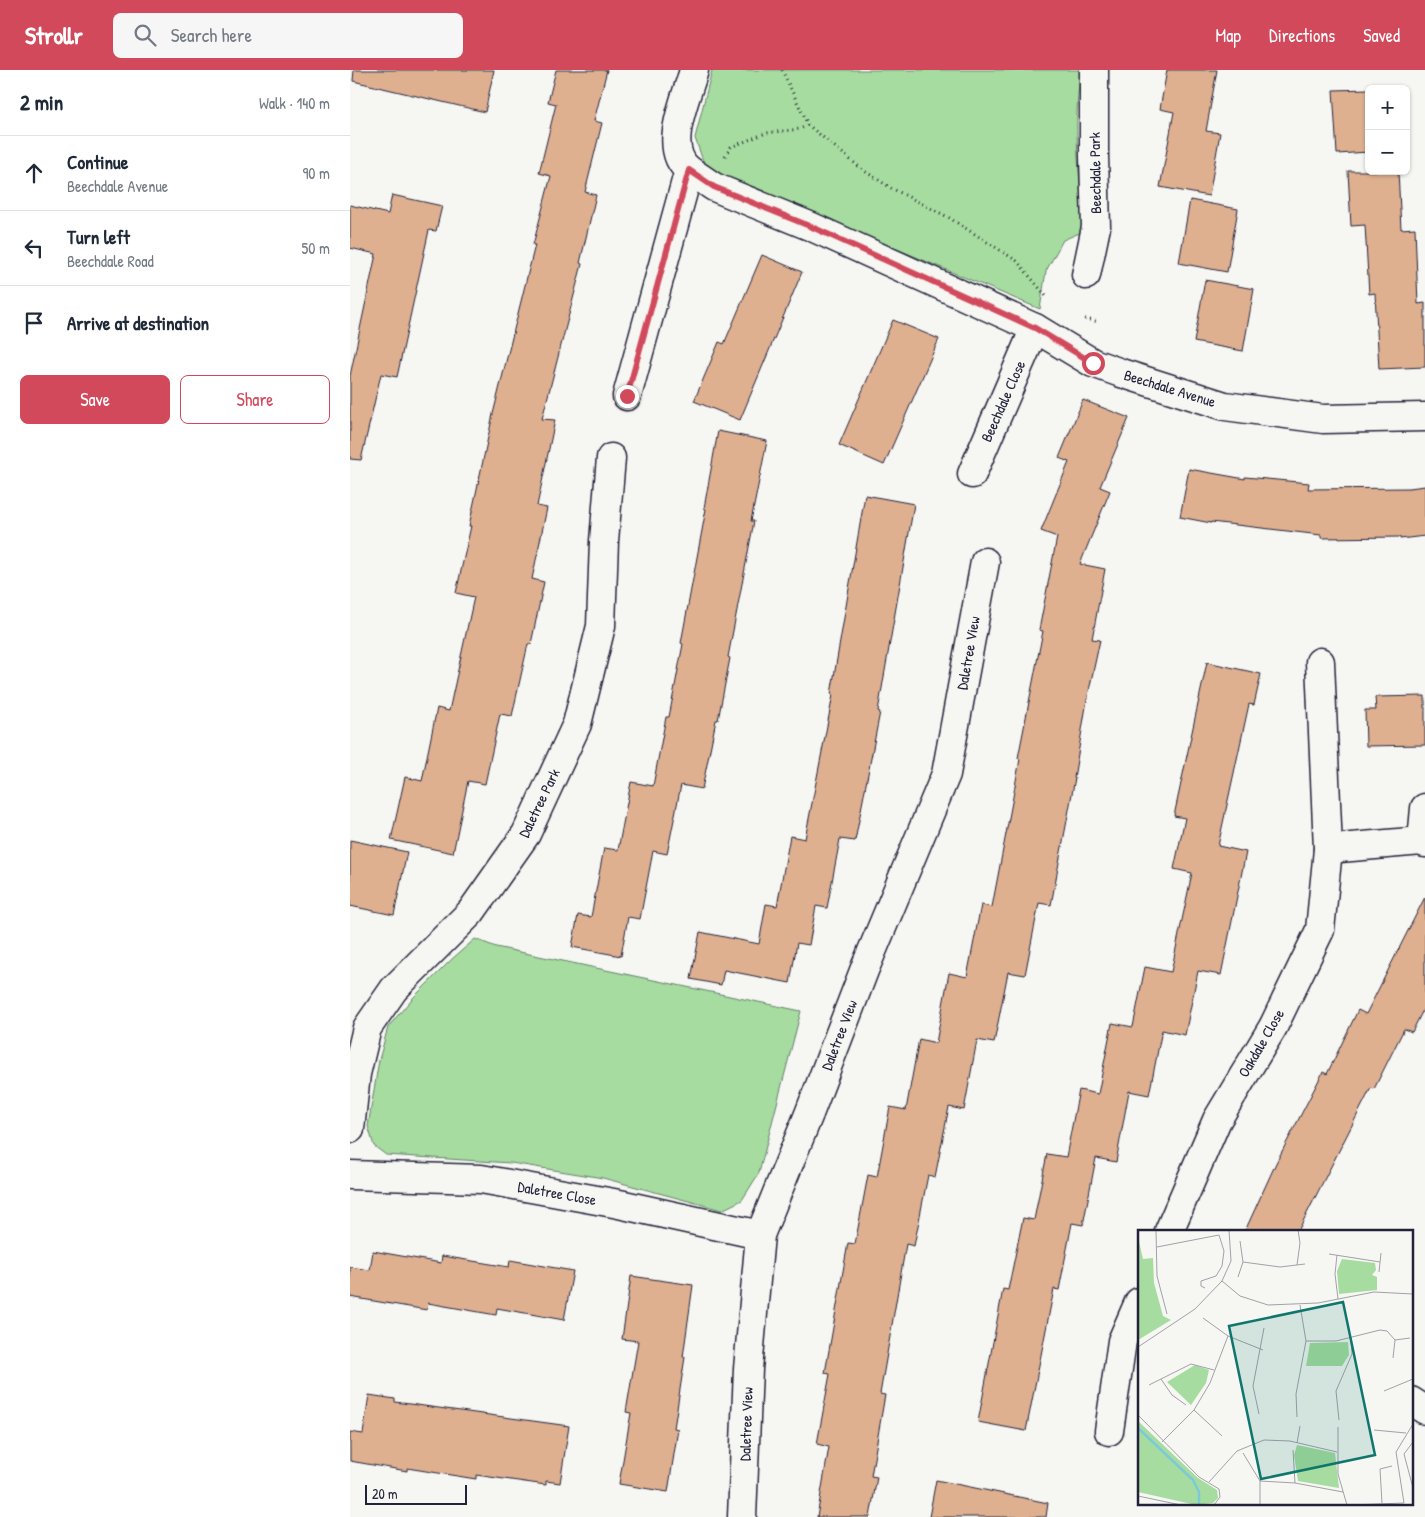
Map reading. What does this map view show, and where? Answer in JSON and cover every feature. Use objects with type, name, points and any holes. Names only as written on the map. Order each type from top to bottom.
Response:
[{"type":"street","points":[[627,396],[689,170],[682,165],[676,146],[677,126],[694,70]]},
{"type":"street","name":"Beechdale Park","points":[[1086,275],[1096,227],[1094,70]]},
{"type":"street","name":"Beechdale Avenue","points":[[689,170],[714,187],[812,227],[1035,328],[1093,363],[1121,373],[1225,406],[1323,419],[1425,417]]},
{"type":"street","name":"Beechdale Close","points":[[972,474],[1035,328]]},
{"type":"street","name":"Daletree Park","points":[[350,1129],[356,1074],[367,1028],[394,989],[470,912],[526,834],[577,724],[601,626],[604,541],[611,458]]},
{"type":"street","name":"Daletree View","points":[[742,1517],[748,1369],[760,1235],[809,1114],[864,968],[946,774],[985,562]]},
{"type":"street","name":"Oakdale Close","points":[[1169,1230],[1217,1120],[1272,1027],[1320,930],[1328,849],[1320,662]]},
{"type":"street","points":[[1328,849],[1424,842],[1425,808]]},
{"type":"street","name":"Daletree Close","points":[[350,1176],[481,1179],[619,1204],[760,1235]]},
{"type":"street","points":[[1109,1430],[1122,1340],[1138,1304]]},
{"type":"street","points":[[1412,1402],[1425,1410]]},
{"type":"path","points":[[782,70],[808,125],[863,170],[884,184],[948,217],[1017,261],[1047,298]]},
{"type":"path","points":[[721,163],[730,146],[766,133],[800,129],[808,125]]},
{"type":"path","points":[[1080,318],[1100,322]]},
{"type":"green space","points":[[712,70],[1081,70],[1078,90],[1077,130],[1084,231],[1063,240],[1046,271],[1040,309],[706,169],[695,138]]},
{"type":"green space","points":[[475,939],[496,947],[801,1011],[759,1173],[742,1200],[722,1210],[603,1178],[511,1163],[386,1155],[374,1146],[368,1126],[379,1060],[388,1027],[411,1000]]},
{"type":"building","points":[[354,70],[494,70],[485,112],[353,81]]},
{"type":"building","points":[[556,70],[607,70],[594,121],[602,123],[585,192],[596,195],[580,263],[582,264],[542,419],[555,420],[537,506],[547,508],[532,579],[544,582],[531,644],[528,644],[512,716],[500,714],[485,784],[468,781],[453,853],[391,840],[405,777],[422,781],[437,708],[449,711],[474,597],[456,593],[493,414],[551,176],[539,173],[556,104],[548,102]]},
{"type":"building","points":[[1167,70],[1217,70],[1206,131],[1220,133],[1209,196],[1160,187],[1174,112],[1160,109]]},
{"type":"building","points":[[1365,89],[1365,152],[1337,154],[1333,90]]},
{"type":"building","points":[[1348,171],[1365,171],[1365,175],[1398,175],[1401,229],[1415,228],[1418,304],[1425,303],[1425,367],[1379,369],[1375,293],[1369,294],[1365,225],[1351,226]]},
{"type":"building","points":[[392,195],[442,206],[436,231],[429,230],[397,377],[381,374],[361,460],[350,459],[350,376],[376,254],[350,248],[350,205],[388,214]]},
{"type":"building","points":[[1190,200],[1238,209],[1227,272],[1179,263]]},
{"type":"building","points":[[762,255],[802,272],[740,420],[694,401],[719,342],[724,344]]},
{"type":"building","points":[[1205,280],[1254,289],[1243,351],[1194,342]]},
{"type":"building","points":[[893,320],[939,339],[884,465],[839,445]]},
{"type":"building","points":[[1083,400],[1129,418],[1100,487],[1110,491],[1080,564],[1105,569],[1092,639],[1100,640],[1087,700],[1075,778],[1051,905],[1039,903],[1025,975],[1008,972],[994,1043],[977,1040],[964,1110],[949,1107],[935,1177],[928,1175],[914,1246],[906,1244],[880,1394],[885,1395],[871,1476],[877,1477],[870,1517],[817,1517],[829,1447],[817,1444],[830,1374],[825,1373],[848,1243],[855,1244],[868,1175],[877,1177],[890,1107],[906,1110],[919,1039],[936,1043],[949,973],[967,977],[981,905],[992,907],[1020,759],[1018,758],[1043,631],[1039,630],[1057,537],[1041,531],[1069,462],[1059,458]]},
{"type":"building","points":[[718,431],[767,441],[751,521],[754,521],[728,657],[730,658],[702,789],[681,785],[667,854],[653,851],[640,919],[628,917],[621,956],[572,947],[578,915],[591,917],[604,848],[618,850],[631,782],[653,786],[666,717],[669,717],[683,644],[681,643],[706,509],[704,508]]},
{"type":"building","points":[[1189,469],[1245,479],[1245,477],[1309,483],[1308,489],[1409,488],[1425,486],[1425,536],[1400,539],[1400,537],[1321,538],[1321,535],[1211,523],[1180,517]]},
{"type":"building","points":[[865,495],[914,504],[878,711],[880,712],[855,841],[840,839],[827,908],[816,906],[809,945],[797,943],[790,983],[724,970],[721,985],[691,979],[700,932],[759,944],[766,904],[777,906],[790,836],[805,839],[833,695],[831,694]]},
{"type":"building","points":[[1207,662],[1261,674],[1254,705],[1249,704],[1218,846],[1246,852],[1221,975],[1198,971],[1185,1035],[1162,1030],[1149,1095],[1129,1091],[1116,1162],[1096,1158],[1083,1225],[1072,1223],[1059,1290],[1054,1289],[1026,1431],[978,1422],[1003,1289],[1008,1290],[1023,1218],[1034,1220],[1047,1154],[1066,1157],[1079,1090],[1098,1094],[1112,1023],[1133,1027],[1145,967],[1171,972],[1192,873],[1174,869],[1185,818],[1174,816]]},
{"type":"building","points":[[1425,696],[1425,745],[1366,746],[1365,710],[1376,710],[1375,697]]},
{"type":"building","points":[[350,840],[407,852],[394,915],[350,906]]},
{"type":"building","points":[[1425,897],[1425,1006],[1412,1032],[1404,1029],[1374,1089],[1371,1088],[1299,1230],[1245,1230],[1276,1163],[1323,1072],[1327,1074],[1358,1010],[1366,1014]]},
{"type":"building","points":[[373,1251],[441,1263],[442,1256],[509,1267],[510,1260],[573,1271],[564,1320],[497,1308],[496,1315],[428,1303],[427,1310],[350,1297],[350,1267],[370,1270]]},
{"type":"building","points":[[631,1276],[693,1285],[683,1357],[685,1357],[674,1428],[678,1429],[668,1492],[619,1484],[631,1413],[626,1412],[638,1341],[622,1339]]},
{"type":"building","points":[[369,1395],[395,1399],[395,1402],[569,1426],[560,1483],[546,1481],[546,1485],[476,1475],[476,1479],[407,1468],[407,1471],[350,1461],[350,1432],[363,1434]]},
{"type":"building","points":[[936,1480],[1048,1503],[1046,1517],[929,1517]]},
{"type":"route","points":[[627,396],[689,170],[714,187],[812,227],[1035,328],[1093,363]]}]
